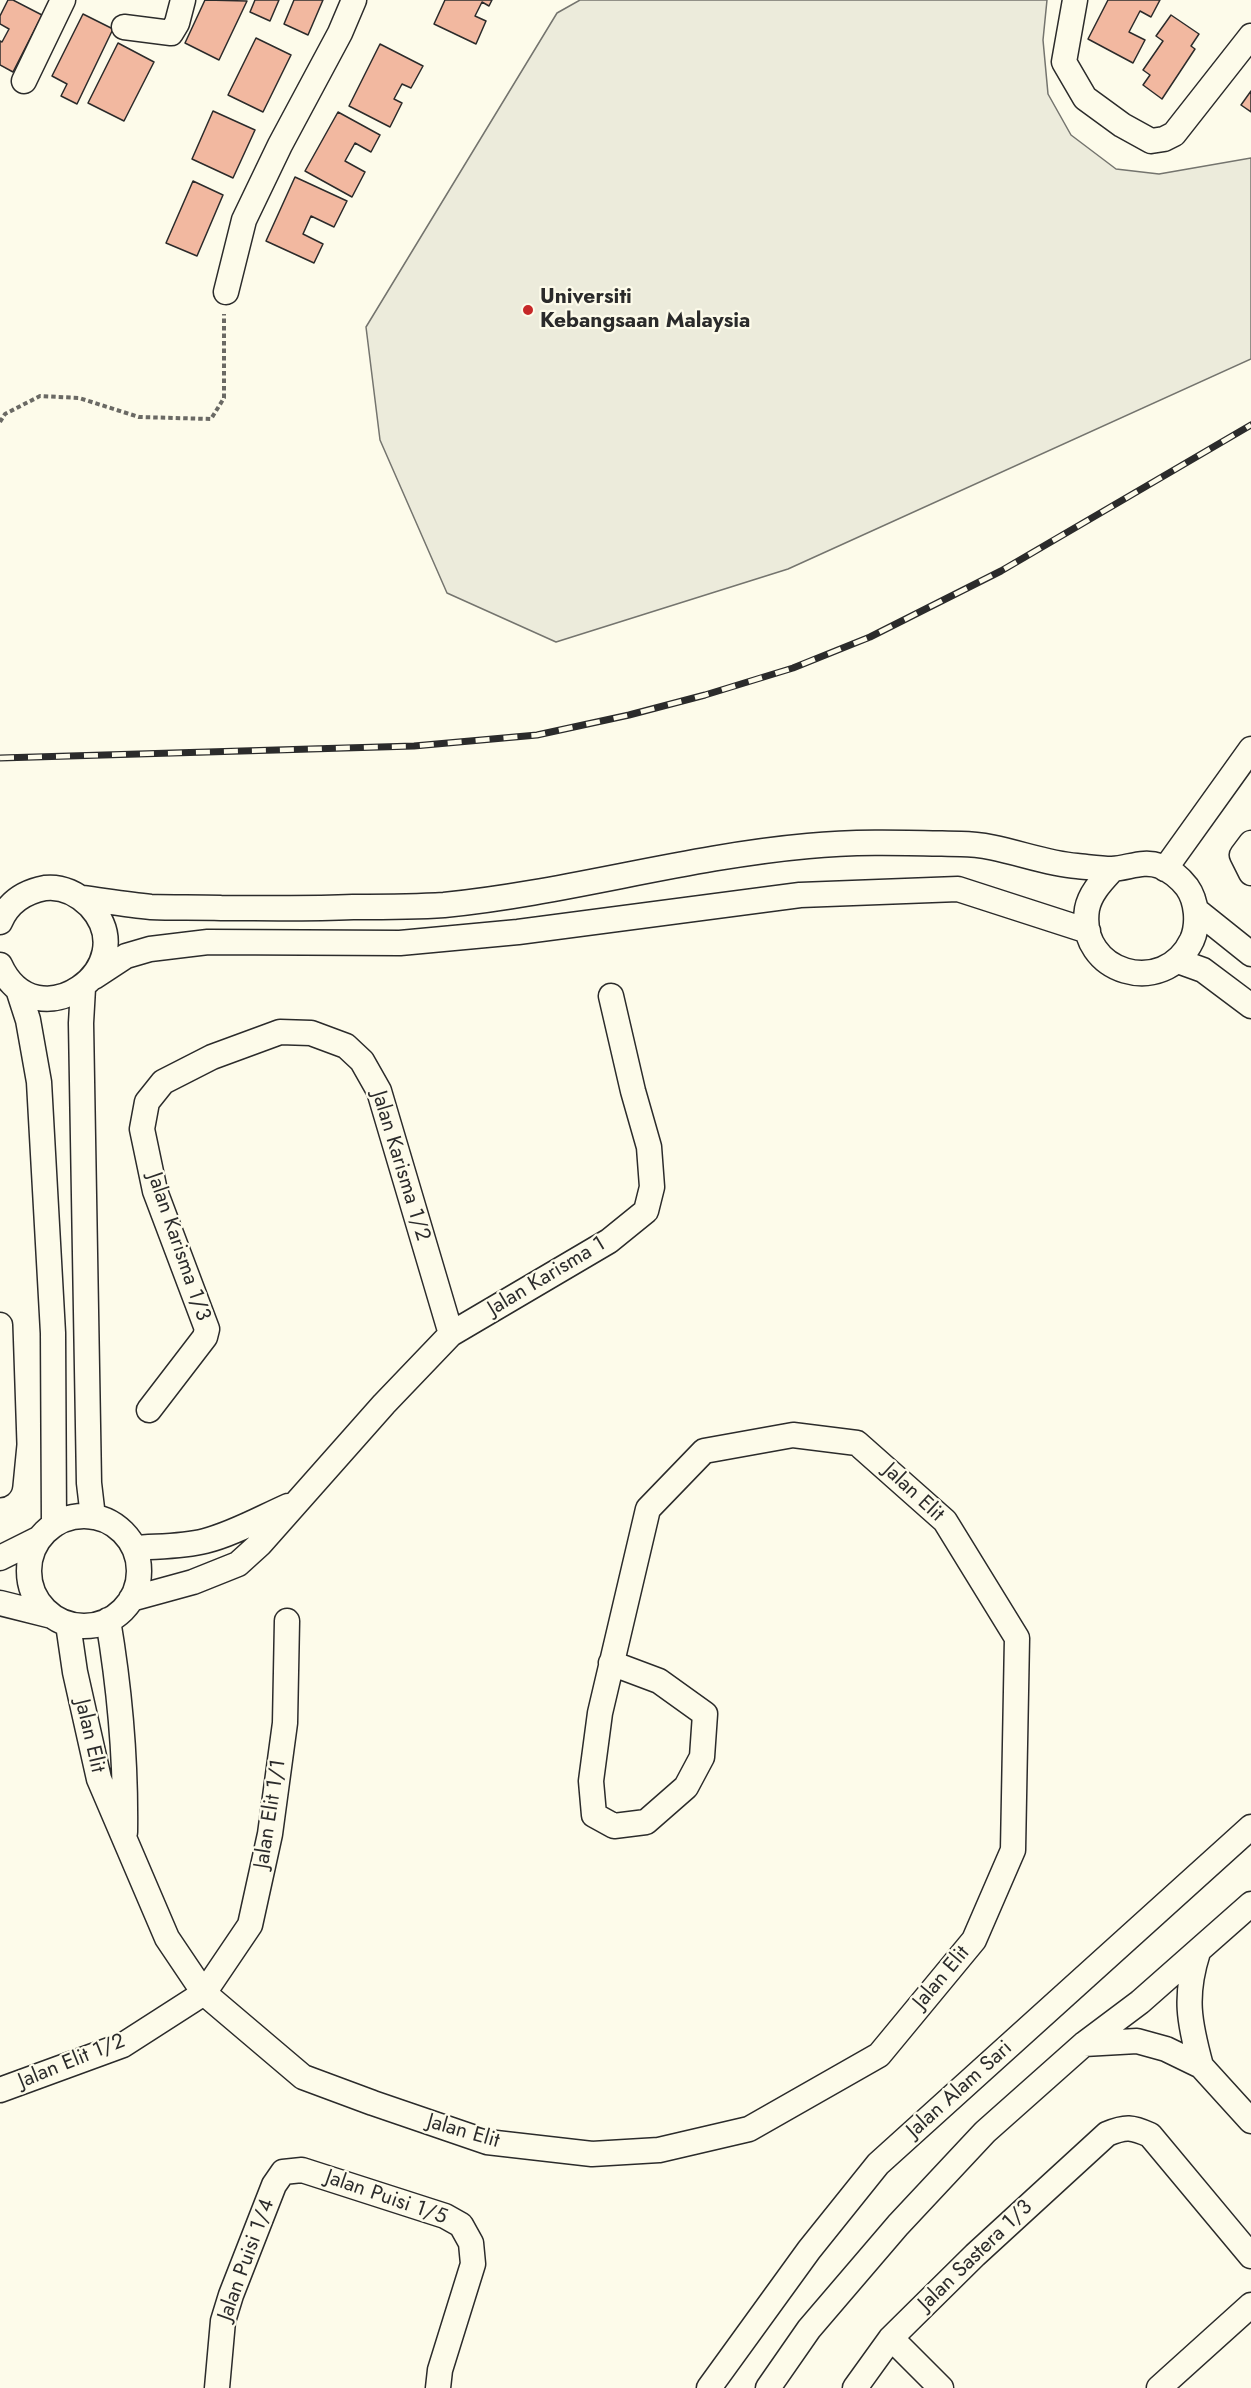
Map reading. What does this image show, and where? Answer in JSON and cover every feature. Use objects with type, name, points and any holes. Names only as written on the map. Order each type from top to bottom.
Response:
[{"type":"street","points":[[24,81],[63,0]]},
{"type":"street","points":[[124,27],[171,33],[177,23],[183,0]]},
{"type":"street","points":[[226,292],[244,220],[280,145],[340,33],[354,0]]},
{"type":"street","points":[[1075,0],[1064,62],[1085,98],[1122,125],[1151,141],[1164,140],[1174,134],[1251,36]]},
{"type":"street","points":[[1166,869],[1251,749]]},
{"type":"street","points":[[1,916],[16,900],[31,891],[48,888],[66,890],[82,898],[152,907],[308,909],[442,905],[559,889],[669,866],[808,846],[884,843],[974,844],[1072,866],[1113,869],[1140,863],[1158,865],[1174,873],[1189,889],[1196,910],[1195,932],[1186,952],[1178,961],[1160,971],[1143,974],[1125,972],[1110,964],[1097,951],[1088,931],[1087,909],[1096,888],[1113,869]]},
{"type":"street","points":[[1251,843],[1242,855],[1251,873]]},
{"type":"street","points":[[6,975],[34,996],[51,999],[68,996],[126,956],[150,949],[208,942],[400,943],[519,932],[800,895],[958,889],[1088,931]]},
{"type":"street","points":[[82,898],[97,914],[105,934],[104,957],[88,982],[81,1023],[88,1459],[93,1517]]},
{"type":"street","points":[[1196,910],[1251,954]]},
{"type":"street","points":[[1178,961],[1203,970],[1251,1006]]},
{"type":"street","points":[[6,975],[28,1020],[39,1082],[53,1333],[47,1531],[33,1551],[29,1564],[30,1579],[41,1606],[60,1620]]},
{"type":"street","name":"Jalan Karisma 1","points":[[131,1599],[193,1582],[238,1564],[260,1544],[384,1404],[451,1334],[609,1241],[646,1211],[652,1187],[649,1147],[633,1091],[611,996]]},
{"type":"street","name":"Jalan Karisma 1/2","points":[[147,1102],[163,1082],[212,1057],[280,1032],[311,1033],[346,1046],[362,1061],[379,1091],[451,1334]]},
{"type":"street","name":"Jalan Karisma 1/3","points":[[147,1102],[142,1129],[155,1191],[207,1329],[205,1337],[149,1410]]},
{"type":"street","points":[[0,1325],[4,1444],[0,1485]]},
{"type":"street","name":"Jalan Elit","points":[[60,1620],[75,1672],[99,1779],[167,1938],[204,1993],[303,2077],[487,2142],[592,2154],[659,2150],[749,2129],[879,2055],[974,1940],[1013,1850],[1017,1638],[945,1521],[857,1443],[793,1435],[704,1451],[648,1509],[611,1663],[600,1713],[591,1781],[594,1815],[614,1826],[646,1822],[686,1787],[702,1757],[705,1714],[659,1681],[611,1663]]},
{"type":"street","name":"Jalan Karisma 1","points":[[134,1548],[176,1546],[205,1541],[228,1533],[295,1502]]},
{"type":"street","points":[[0,1558],[47,1531],[80,1516],[93,1517],[105,1520],[117,1527],[134,1548],[138,1574],[131,1599],[121,1611],[108,1620],[88,1626],[0,1602]]},
{"type":"street","name":"Jalan Elit","points":[[108,1620],[117,1670],[126,1772],[125,1843]]},
{"type":"street","name":"Jalan Elit 1/1","points":[[204,1993],[250,1924],[270,1834],[285,1723],[287,1621]]},
{"type":"street","name":"Jalan Alam Sari","points":[[709,2388],[809,2250],[878,2164],[1251,1827]]},
{"type":"street","points":[[768,2388],[809,2329],[898,2225],[985,2132],[1084,2044],[1140,2002],[1251,1904]]},
{"type":"street","points":[[1198,1952],[1193,1968],[1188,2006],[1201,2066]]},
{"type":"street","name":"Jalan Elit 1/2","points":[[0,2090],[123,2045],[204,1993]]},
{"type":"street","points":[[1084,2044],[1137,2041],[1166,2049],[1201,2066],[1251,2121]]},
{"type":"street","name":"Jalan Sastera 1/3","points":[[855,2388],[891,2338],[975,2254],[1107,2134],[1121,2128],[1135,2128],[1150,2135],[1251,2256]]},
{"type":"street","name":"Jalan Puisi 1/5","points":[[284,2172],[302,2170],[445,2216],[461,2225],[471,2243],[473,2264],[440,2370],[438,2388]]},
{"type":"street","name":"Jalan Puisi 1/4","points":[[217,2388],[223,2321],[231,2295],[274,2185],[284,2172]]},
{"type":"street","points":[[1159,2388],[1251,2305]]},
{"type":"street","points":[[891,2338],[941,2388]]},
{"type":"path","points":[[0,422],[5,414],[40,396],[79,398],[139,417],[212,419],[224,398],[226,292]]},
{"type":"shaded area","points":[[580,0],[1047,0],[1043,40],[1048,94],[1071,135],[1116,169],[1159,174],[1251,158],[1251,359],[788,569],[556,642],[447,593],[380,440],[366,327],[557,13]]},
{"type":"building","points":[[8,0],[13,0],[42,15],[13,72],[0,65],[0,41],[2,42],[9,29],[0,24],[0,16]]},
{"type":"building","points":[[205,0],[247,1],[219,60],[185,43]]},
{"type":"building","points":[[255,0],[279,0],[270,21],[250,12]]},
{"type":"building","points":[[294,0],[323,0],[308,35],[284,24]]},
{"type":"building","points":[[445,0],[492,0],[489,6],[482,2],[475,16],[486,21],[476,44],[434,24]]},
{"type":"building","points":[[1108,0],[1160,0],[1151,17],[1140,11],[1129,32],[1145,40],[1133,63],[1088,39]]},
{"type":"building","points":[[83,14],[113,29],[77,104],[61,96],[67,84],[52,76]]},
{"type":"building","points":[[1171,15],[1199,34],[1191,46],[1195,49],[1162,99],[1143,85],[1150,75],[1143,70],[1163,41],[1156,36]]},
{"type":"building","points":[[256,38],[291,55],[263,112],[228,95]]},
{"type":"building","points":[[118,43],[154,62],[124,121],[88,103]]},
{"type":"building","points":[[380,44],[423,66],[411,88],[402,84],[394,99],[402,103],[390,127],[349,106]]},
{"type":"building","points":[[1251,91],[1251,112],[1241,105]]},
{"type":"building","points":[[213,111],[255,130],[233,178],[192,159]]},
{"type":"building","points":[[338,112],[380,135],[371,152],[355,143],[345,161],[365,172],[352,197],[305,171]]},
{"type":"building","points":[[295,177],[347,201],[334,227],[311,216],[303,234],[323,244],[314,263],[266,241]]},
{"type":"building","points":[[193,181],[223,195],[197,256],[166,243]]},
{"type":"railway","points":[[0,758],[414,746],[537,735],[629,715],[705,695],[793,668],[870,637],[1001,571],[1251,425]]},
{"type":"place","name":"Universiti Kebangsaan Malaysia","points":[[528,310]]}]
